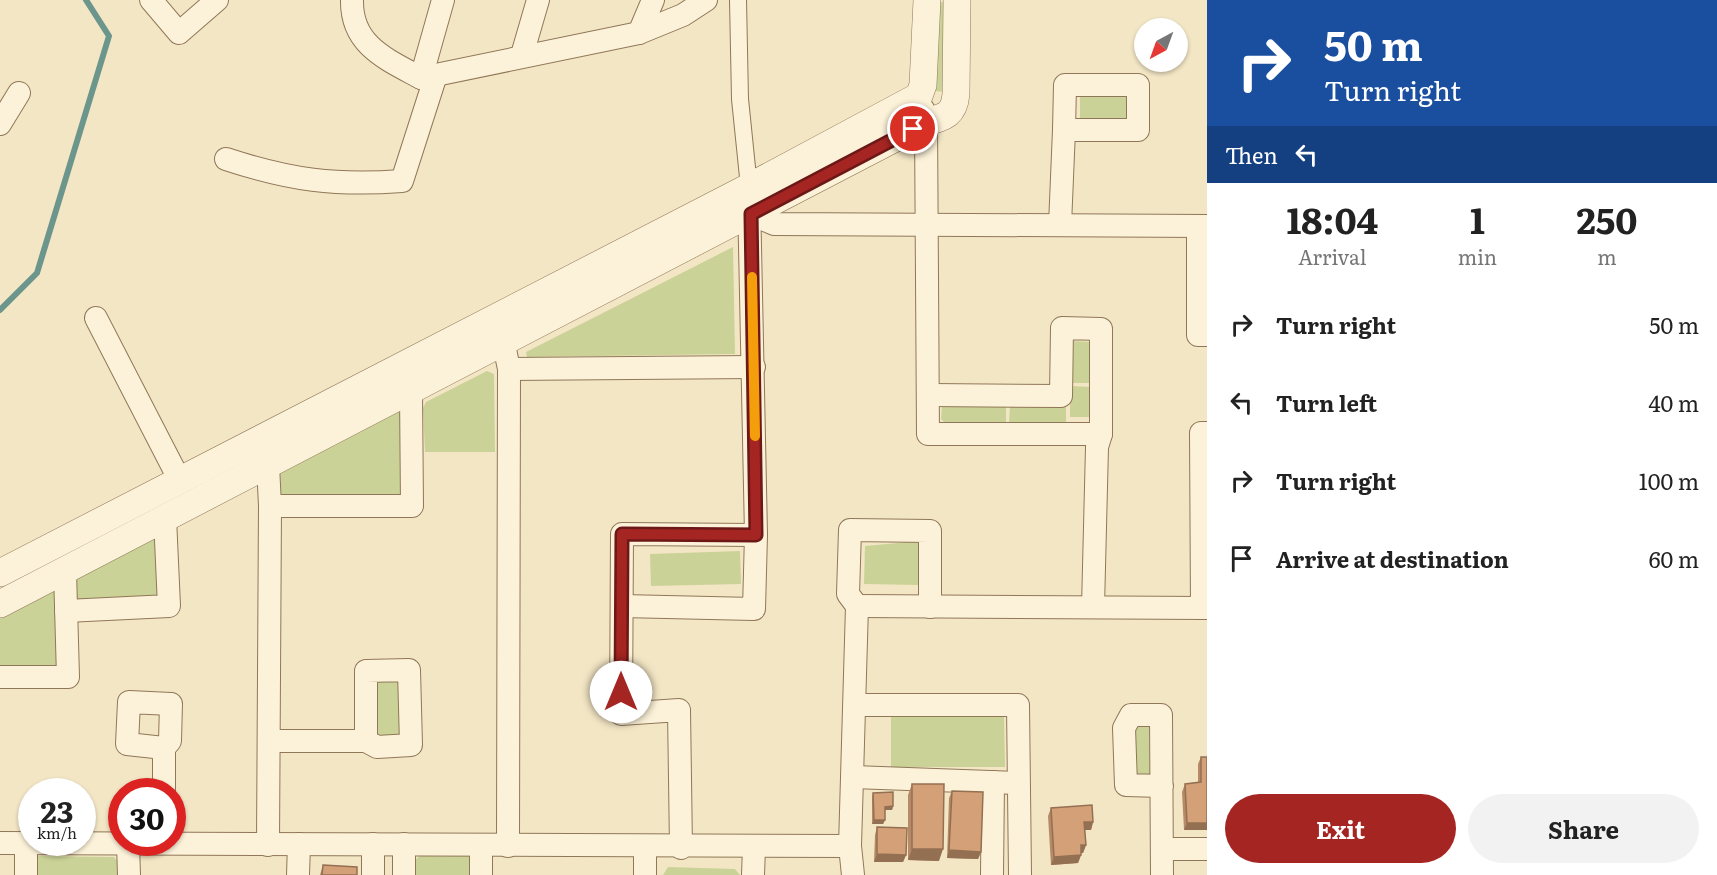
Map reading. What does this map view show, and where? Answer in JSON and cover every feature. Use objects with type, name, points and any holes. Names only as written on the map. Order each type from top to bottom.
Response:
[{"type":"street","points":[[151,0],[179,33],[216,0]]},
{"type":"street","points":[[352,0],[352,13],[358,33],[370,48],[428,76],[522,55],[639,33],[683,15],[706,0]]},
{"type":"street","points":[[226,159],[269,173],[313,182],[358,184],[402,181],[428,76],[443,0]]},
{"type":"street","points":[[522,55],[538,0]]},
{"type":"street","points":[[639,33],[653,0]]},
{"type":"street","points":[[622,606],[754,609],[756,535],[751,214],[740,99],[738,0]]},
{"type":"street","points":[[927,0],[923,85],[919,96],[926,122],[928,434],[1101,434]]},
{"type":"street","points":[[0,604],[926,122],[948,116],[955,107],[957,0]]},
{"type":"street","points":[[0,124],[19,93]]},
{"type":"street","points":[[0,573],[178,479],[748,187],[919,96]]},
{"type":"street","points":[[1060,225],[1064,130]]},
{"type":"street","points":[[751,214],[774,224],[1203,226],[1198,335],[1207,335]]},
{"type":"street","points":[[498,315],[509,369],[508,846]]},
{"type":"street","points":[[96,318],[178,479]]},
{"type":"street","points":[[929,395],[1060,396],[1062,328],[1101,329],[1101,434],[1097,447],[1093,607]]},
{"type":"street","points":[[509,369],[754,367]]},
{"type":"street","points":[[270,506],[412,506],[411,392]]},
{"type":"street","points":[[857,606],[1205,608],[1201,433],[1207,433]]},
{"type":"street","points":[[258,438],[268,465],[270,506],[268,845]]},
{"type":"street","points":[[66,611],[169,606],[165,518]]},
{"type":"street","points":[[853,875],[850,846],[857,606],[848,594],[850,530],[930,531],[930,607]]},
{"type":"street","points":[[681,848],[679,710],[621,714],[622,534],[756,535]]},
{"type":"street","points":[[0,677],[68,677],[65,571]]},
{"type":"street","points":[[855,705],[1018,705],[1017,783],[1020,875]]},
{"type":"street","points":[[270,741],[366,741]]},
{"type":"street","points":[[164,748],[164,778]]},
{"type":"street","points":[[853,777],[1017,783]]},
{"type":"street","points":[[992,875],[993,782]]},
{"type":"street","points":[[1162,786],[1162,875]]},
{"type":"street","points":[[0,843],[18,843]]},
{"type":"street","points":[[186,843],[681,848],[850,846]]},
{"type":"street","points":[[298,875],[299,844]]},
{"type":"street","points":[[373,844],[373,875]]},
{"type":"street","points":[[404,844],[404,875]]},
{"type":"street","points":[[481,845],[481,875]]},
{"type":"street","points":[[645,847],[645,875]]},
{"type":"street","points":[[753,875],[754,848]]},
{"type":"street","points":[[1163,849],[1207,849]]},
{"type":"street","points":[[26,856],[26,875]]},
{"type":"street","points":[[129,856],[129,875]]},
{"type":"green space","points":[[935,2],[948,2],[946,92],[934,91]]},
{"type":"green space","points":[[1084,94],[1128,95],[1130,121],[1083,122],[1080,118],[1080,97]]},
{"type":"green space","points":[[733,247],[735,354],[527,357],[526,352]]},
{"type":"green space","points":[[1070,341],[1092,342],[1092,383],[1070,383]]},
{"type":"green space","points":[[487,371],[494,374],[495,452],[425,452],[423,408],[426,402]]},
{"type":"green space","points":[[1070,386],[1092,387],[1092,417],[1070,417]]},
{"type":"green space","points":[[942,406],[1006,406],[1006,422],[945,423],[941,419]]},
{"type":"green space","points":[[1010,406],[1066,406],[1066,422],[1009,422]]},
{"type":"green space","points":[[397,410],[406,415],[406,495],[281,500],[280,470]]},
{"type":"green space","points":[[151,535],[162,541],[164,599],[76,600],[74,576]]},
{"type":"green space","points":[[920,541],[920,585],[864,584],[865,546]]},
{"type":"green space","points":[[740,551],[741,584],[651,586],[650,554]]},
{"type":"green space","points":[[55,588],[61,668],[0,671],[0,616]]},
{"type":"green space","points":[[375,675],[401,675],[407,737],[376,740]]},
{"type":"green space","points":[[891,714],[1004,714],[1005,767],[891,767]]},
{"type":"green space","points":[[1133,724],[1146,724],[1149,727],[1150,773],[1147,777],[1135,776]]},
{"type":"green space","points":[[470,855],[476,875],[415,875],[416,859],[420,856]]},
{"type":"green space","points":[[38,856],[114,857],[120,864],[120,875],[34,875],[34,862]]},
{"type":"green space","points":[[668,867],[735,869],[740,875],[663,875]]},
{"type":"building","points":[[1201,757],[1207,757],[1207,823],[1187,823],[1185,784],[1201,782]]},
{"type":"building","points":[[912,784],[944,784],[943,849],[912,849]]},
{"type":"building","points":[[952,791],[983,792],[981,852],[949,850]]},
{"type":"building","points":[[893,792],[893,806],[885,807],[885,820],[874,820],[873,793]]},
{"type":"building","points":[[1092,805],[1093,822],[1084,822],[1086,845],[1081,845],[1081,855],[1054,857],[1051,808]]},
{"type":"building","points":[[877,827],[907,828],[906,855],[877,854]]},
{"type":"building","points":[[323,865],[357,867],[357,875],[322,875]]},
{"type":"waterway","points":[[0,310],[37,273],[109,36],[86,0]]},
{"type":"slow traffic","points":[[752,277],[755,436]]},
{"type":"route","points":[[621,692],[622,534],[756,535],[751,214],[913,129]]}]
